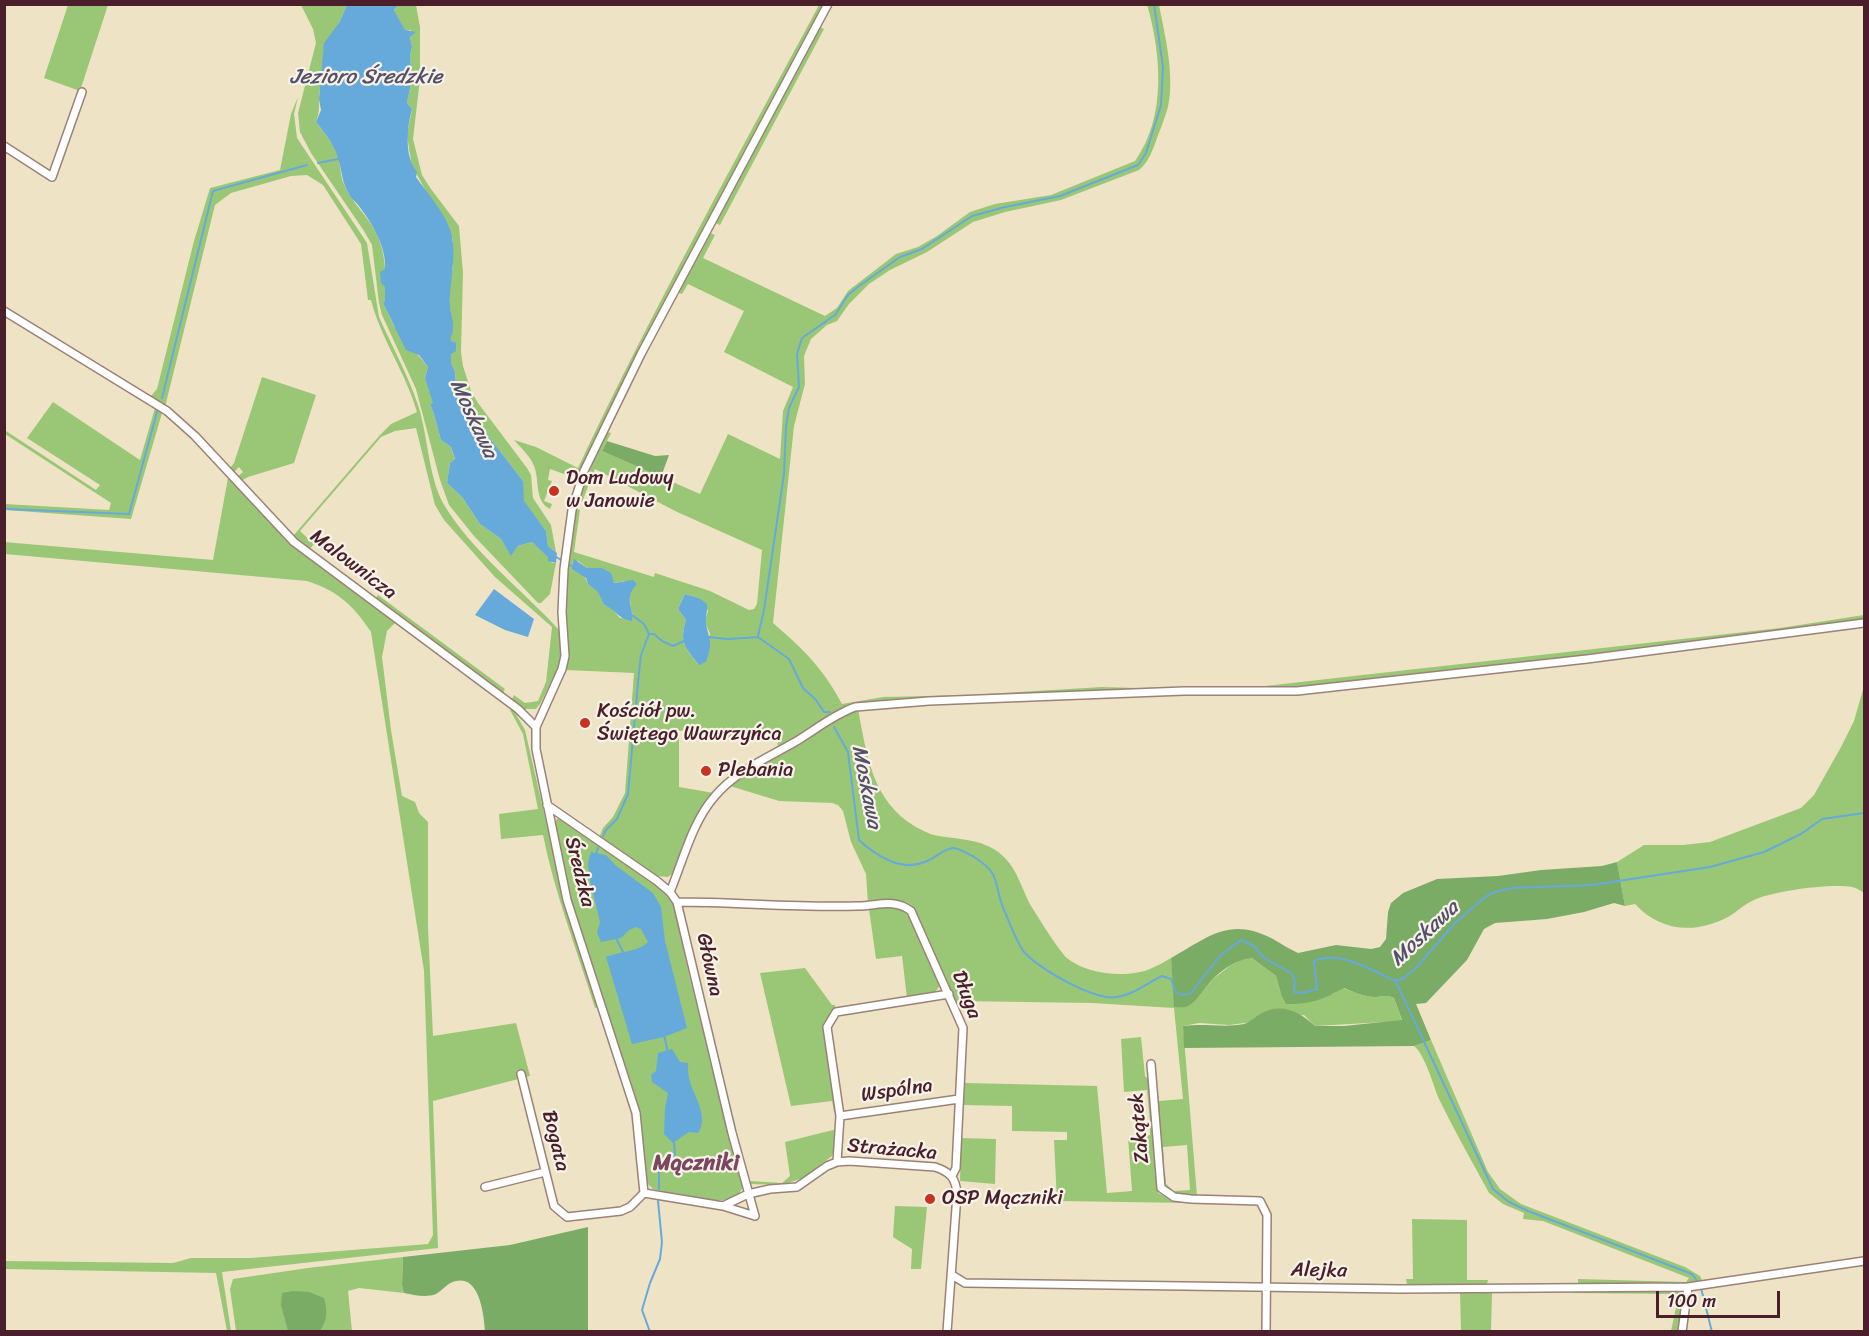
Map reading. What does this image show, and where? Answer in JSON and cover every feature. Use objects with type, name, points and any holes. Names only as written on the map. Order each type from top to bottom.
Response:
[{"type":"street","name":"Średzka","points":[[644,1193],[636,1113],[567,900],[536,749],[536,727],[562,669],[565,656],[562,612],[564,569],[572,510],[580,481],[641,354],[828,4]]},
{"type":"street","points":[[4,146],[52,177],[82,92]]},
{"type":"street","name":"Malownicza","points":[[4,311],[166,411],[195,436],[294,542],[519,709],[536,727]]},
{"type":"street","points":[[670,892],[696,826],[716,795],[758,761],[808,734],[843,711],[866,705],[1184,691],[1307,690],[1587,659],[1864,623]]},
{"type":"street","name":"Główna","points":[[548,805],[657,881],[670,892],[677,902],[755,1216],[723,1206]]},
{"type":"street","name":"Długa","points":[[677,902],[800,907],[899,903],[911,910],[963,1028],[956,1168],[952,1176],[957,1194],[947,1332]]},
{"type":"street","points":[[837,1162],[840,1116],[827,1027],[836,1012],[949,994]]},
{"type":"street","name":"Zakątek","points":[[1151,1064],[1161,1188],[1174,1197],[1260,1201],[1267,1215],[1267,1286]]},
{"type":"street","name":"Bogata","points":[[521,1074],[554,1206],[560,1213],[567,1217],[611,1214],[630,1207],[644,1193]]},
{"type":"street","name":"Wspólna","points":[[840,1116],[959,1099]]},
{"type":"street","name":"Strażacka","points":[[723,1206],[748,1194],[770,1189],[797,1187],[837,1162],[935,1167],[952,1176]]},
{"type":"street","points":[[485,1187],[545,1172]]},
{"type":"street","points":[[644,1193],[723,1206]]},
{"type":"street","name":"Alejka","points":[[952,1275],[965,1283],[1400,1289],[1688,1287],[1864,1261]]},
{"type":"street","points":[[1266,1332],[1267,1286]]},
{"type":"street","points":[[1682,1332],[1688,1287]]},
{"type":"green space","points":[[1147,4],[1159,5],[1168,56],[1170,95],[1167,111],[1154,147],[1139,170],[1061,200],[1005,212],[973,222],[927,252],[890,270],[869,284],[849,304],[837,321],[827,325],[811,339],[804,356],[805,384],[794,426],[773,623],[812,660],[842,704],[883,697],[969,695],[1102,687],[1265,686],[1780,628],[1864,615],[1864,621],[1685,645],[1297,688],[865,703],[778,748],[777,733],[725,738],[714,728],[679,731],[679,787],[714,793],[676,870],[668,877],[656,876],[599,838],[625,793],[634,673],[566,670],[569,643],[567,576],[576,509],[580,510],[574,552],[654,577],[655,573],[710,591],[749,610],[754,609],[757,604],[762,550],[675,511],[595,469],[582,502],[578,499],[606,432],[611,433],[602,451],[700,494],[728,434],[780,459],[783,411],[793,387],[724,352],[744,311],[688,284],[682,294],[679,293],[710,233],[715,235],[703,258],[825,316],[837,308],[848,291],[896,254],[918,247],[970,212],[995,204],[1051,195],[1135,161],[1145,143],[1157,105],[1158,64]],"holes":[[[577,560],[587,568],[602,568],[614,583],[625,581],[633,616],[620,618],[611,608],[604,605],[598,591],[588,584]],[[685,594],[699,598],[708,611],[705,621],[710,634],[698,664],[683,640],[686,620],[678,609]]]},
{"type":"green space","points":[[68,5],[108,5],[80,91],[44,78]]},
{"type":"green space","points":[[301,5],[347,5],[339,23],[320,88],[316,122],[336,152],[347,190],[377,235],[383,253],[385,272],[385,301],[383,303],[394,326],[428,367],[425,378],[434,403],[430,404],[441,440],[451,447],[455,460],[450,463],[447,483],[462,497],[480,524],[501,539],[511,555],[518,546],[532,542],[549,557],[552,563],[556,563],[550,594],[541,603],[538,603],[474,536],[449,505],[440,480],[416,389],[382,315],[372,245],[311,153],[300,132],[298,113],[316,43],[313,29]]},
{"type":"green space","points":[[398,5],[416,5],[420,27],[420,79],[413,139],[422,175],[459,226],[463,273],[461,352],[463,366],[471,391],[478,403],[531,475],[533,498],[551,525],[556,552],[548,546],[546,531],[523,501],[523,481],[480,425],[456,388],[455,372],[451,362],[450,335],[453,328],[450,281],[453,267],[453,240],[412,166],[407,136],[412,109],[407,103],[412,79],[411,30],[405,31],[394,10]]},
{"type":"green space","points":[[819,5],[824,5],[623,382],[578,479],[550,469],[548,480],[552,481],[544,501],[552,504],[550,509],[539,496],[533,463],[514,440],[536,447],[578,468],[665,292]]},
{"type":"green space","points":[[820,27],[824,29],[720,225],[716,223]]},
{"type":"green space","points":[[298,97],[294,114],[297,138],[367,243],[379,317],[418,405],[434,480],[443,503],[467,537],[561,632],[560,664],[536,709],[524,709],[512,699],[514,695],[525,703],[538,701],[546,682],[552,627],[495,577],[444,520],[435,505],[416,428],[395,431],[381,437],[300,531],[314,544],[309,550],[293,536],[391,424],[417,412],[371,300],[368,300],[361,244],[323,185],[307,175],[291,176],[231,193],[215,205],[165,407],[150,397],[157,389],[194,241],[210,188],[280,170],[291,114]]},
{"type":"green space","points":[[4,317],[6,431],[96,490],[100,485],[27,438],[53,402],[140,460],[155,408],[162,413],[131,519],[5,510],[5,504],[109,510],[111,503],[5,434]]},
{"type":"green space","points":[[262,377],[316,395],[294,463],[241,481],[237,477],[243,472],[239,467],[233,473],[230,468],[234,463]]},
{"type":"green space","points":[[607,441],[655,456],[669,455],[661,477],[602,451]]},
{"type":"green space","points":[[228,478],[293,545],[395,623],[387,631],[382,657],[402,796],[415,802],[419,813],[428,822],[428,928],[433,1036],[516,1023],[530,1076],[433,1101],[438,1248],[222,1272],[231,1331],[227,1331],[216,1273],[5,1269],[5,1261],[173,1263],[191,1258],[251,1258],[428,1244],[433,1235],[424,971],[371,632],[344,600],[328,589],[307,581],[5,554],[4,542],[213,560]]},
{"type":"green space","points":[[378,595],[505,689],[503,693],[376,598]]},
{"type":"green space","points":[[1864,686],[1864,893],[1854,887],[1843,886],[1786,891],[1761,897],[1716,922],[1691,928],[1667,925],[1645,913],[1635,904],[1625,906],[1617,862],[1644,845],[1710,842],[1801,808],[1814,795],[1841,747],[1854,721]]},
{"type":"green space","points":[[513,709],[525,730],[564,900],[599,1007],[595,1008],[567,922],[543,835],[501,839],[499,814],[538,809],[523,734],[510,710]]},
{"type":"green space","points":[[858,709],[874,776],[890,804],[901,816],[927,833],[977,842],[999,852],[1013,869],[1031,906],[1054,941],[1063,954],[1075,964],[1096,971],[1119,974],[1141,972],[1171,958],[1175,1007],[1199,996],[1213,979],[1231,965],[1244,958],[1252,958],[1276,976],[1281,994],[1333,994],[1343,988],[1374,997],[1389,996],[1394,998],[1402,1021],[1315,1026],[1304,1015],[1229,1025],[1199,1023],[1183,1026],[1197,1196],[1174,1194],[1164,1185],[1163,1172],[1165,1172],[1166,1184],[1174,1191],[1190,1190],[1187,1145],[1163,1147],[1164,1162],[1162,1162],[1156,1096],[1159,1096],[1159,1101],[1183,1099],[1174,1008],[1092,1003],[956,1001],[913,906],[897,900],[868,903],[866,874],[851,842],[843,811],[838,805],[779,801],[730,786],[753,768],[845,713]]},
{"type":"green space","points":[[557,819],[561,819],[653,881],[674,906],[690,979],[743,1186],[738,1194],[728,1199],[716,1201],[688,1198],[653,1189],[647,1183],[637,1101],[571,900],[554,823]]},
{"type":"green space","points":[[1617,862],[1625,906],[1614,903],[1547,919],[1495,923],[1484,929],[1467,960],[1426,1003],[1416,1004],[1431,1040],[1414,1046],[1184,1048],[1183,1026],[1244,1024],[1271,1009],[1285,1009],[1298,1013],[1315,1026],[1344,1026],[1402,1020],[1394,998],[1358,994],[1344,988],[1316,1000],[1286,1004],[1276,976],[1252,958],[1241,960],[1224,969],[1192,1004],[1174,1007],[1171,958],[1208,937],[1231,929],[1244,929],[1258,932],[1298,953],[1336,945],[1371,949],[1380,947],[1386,939],[1391,903],[1403,893],[1437,879],[1498,876],[1541,870],[1602,866]]},
{"type":"green space","points":[[882,906],[898,909],[910,918],[940,983],[932,994],[907,998],[902,956],[876,959],[869,909]]},
{"type":"green space","points":[[805,968],[832,1005],[835,1005],[823,1024],[837,1112],[834,1112],[832,1101],[791,1106],[760,973]]},
{"type":"green space","points":[[1141,1037],[1145,1076],[1149,1080],[1152,1122],[1150,1122],[1147,1090],[1124,1092],[1121,1039]]},
{"type":"green space","points":[[1431,1040],[1488,1172],[1500,1189],[1521,1204],[1685,1267],[1700,1276],[1703,1282],[1578,1286],[1578,1279],[1686,1282],[1689,1278],[1543,1221],[1523,1219],[1524,1213],[1503,1204],[1489,1193],[1440,1101],[1422,1057],[1414,1046]]},
{"type":"green space","points":[[965,1083],[1097,1086],[1107,1193],[1132,1191],[1128,1137],[1150,1135],[1150,1128],[1153,1128],[1158,1193],[1174,1200],[1191,1203],[1057,1201],[1054,1140],[1067,1140],[1067,1132],[1012,1131],[1012,1106],[963,1105]]},
{"type":"green space","points":[[837,1129],[832,1156],[803,1178],[782,1185],[751,1184],[750,1181],[782,1183],[790,1176],[785,1142]]},
{"type":"green space","points":[[961,1138],[996,1139],[995,1184],[960,1181]]},
{"type":"green space","points":[[895,1206],[927,1207],[921,1269],[911,1269],[912,1249],[893,1237]]},
{"type":"green space","points":[[1412,1219],[1467,1220],[1467,1280],[1488,1280],[1487,1284],[1407,1284],[1406,1279],[1413,1279]]},
{"type":"green space","points":[[588,1227],[588,1331],[485,1331],[479,1298],[471,1284],[464,1281],[448,1284],[432,1295],[420,1296],[404,1293],[403,1257],[510,1245]]},
{"type":"green space","points":[[403,1257],[404,1293],[359,1288],[348,1291],[352,1331],[236,1331],[230,1289],[233,1279]]},
{"type":"green space","points":[[1573,1291],[1683,1291],[1679,1331],[1671,1331],[1679,1294],[1571,1293]]},
{"type":"green space","points":[[309,1292],[324,1298],[326,1316],[320,1331],[288,1331],[281,1305],[282,1293]]},
{"type":"green space","points":[[1460,1292],[1492,1293],[1491,1331],[1461,1331]]},
{"type":"water","name":"Jezioro Średzkie","points":[[347,5],[398,5],[394,10],[405,30],[416,32],[410,37],[412,79],[407,103],[412,109],[408,150],[417,172],[416,177],[442,214],[452,236],[450,305],[453,330],[451,341],[456,343],[456,351],[451,354],[451,362],[455,372],[456,388],[480,425],[523,481],[524,501],[546,531],[548,546],[557,553],[556,563],[548,561],[548,557],[532,542],[518,546],[511,556],[501,539],[480,524],[462,497],[447,483],[450,463],[455,459],[451,447],[441,440],[430,404],[433,403],[425,378],[428,367],[419,355],[406,350],[383,303],[385,287],[381,283],[380,272],[385,269],[385,261],[381,244],[368,219],[347,190],[334,148],[316,122],[321,110],[319,99],[324,43],[339,23]]},
{"type":"water","points":[[574,559],[587,568],[602,568],[611,573],[614,583],[633,580],[637,584],[630,598],[632,621],[622,618],[604,605],[598,592],[588,584],[586,578],[572,569]]},
{"type":"water","points":[[494,589],[534,619],[528,637],[505,630],[475,615]]},
{"type":"water","points":[[685,594],[699,598],[707,604],[706,621],[710,646],[706,662],[699,665],[683,640],[686,620],[678,609]]},
{"type":"water","points":[[591,852],[606,855],[615,865],[653,893],[661,907],[665,941],[687,1028],[664,1037],[632,1044],[606,957],[634,949],[648,942],[641,929],[636,927],[621,938],[601,942],[597,933],[600,922],[588,863]]},
{"type":"water","points":[[672,1049],[680,1062],[688,1063],[689,1080],[702,1114],[698,1133],[689,1132],[673,1143],[664,1134],[668,1093],[652,1082],[651,1075],[656,1071],[658,1053]]},
{"type":"waterway","points":[[758,636],[764,610],[784,474],[789,408],[799,387],[797,354],[802,338],[835,315],[848,295],[859,286],[900,257],[922,249],[972,216],[1060,196],[1138,165],[1146,153],[1161,105],[1163,67],[1154,4]]},
{"type":"waterway","points":[[318,163],[338,159]]},
{"type":"waterway","points":[[162,398],[213,191],[307,165]]},
{"type":"waterway","points":[[7,509],[129,514],[157,412]]},
{"type":"waterway","name":"Moskawa","points":[[556,557],[575,568]]},
{"type":"waterway","name":"Moskawa","points":[[632,615],[644,624],[649,634],[654,634],[662,641],[673,646],[684,641]]},
{"type":"waterway","points":[[603,836],[617,819],[628,794],[641,655],[649,634]]},
{"type":"waterway","name":"Moskawa","points":[[708,637],[728,639],[758,637],[789,659],[803,688],[816,700],[824,712],[830,712]]},
{"type":"waterway","name":"Moskawa","points":[[834,727],[848,752],[859,840],[881,857],[898,864],[916,865],[950,848],[958,849],[974,857],[983,863],[993,875],[1004,910],[1024,952],[1054,975],[1082,989],[1107,997],[1129,994],[1162,976],[1171,979],[1176,992],[1181,995],[1190,994],[1221,955],[1241,940],[1254,946],[1264,958],[1291,973],[1295,981],[1294,992],[1302,993],[1317,989],[1314,961],[1324,958],[1355,963],[1395,981],[1404,978],[1416,968],[1455,923],[1485,897],[1495,892],[1512,888],[1592,885],[1710,867],[1764,852],[1801,834],[1822,819],[1864,813]]},
{"type":"waterway","points":[[596,854],[598,848]]},
{"type":"waterway","points":[[616,938],[623,952]]},
{"type":"waterway","points":[[1396,982],[1493,1189],[1509,1202],[1528,1211],[1692,1274],[1698,1282]]},
{"type":"waterway","points":[[664,1035],[668,1053]]},
{"type":"waterway","points":[[659,1189],[659,1168],[675,1155],[674,1142]]},
{"type":"waterway","points":[[650,1332],[642,1310],[660,1259],[662,1242],[658,1201]]},
{"type":"waterway","points":[[1701,1288],[1712,1332]]},
{"type":"place","name":"Dom Ludowy w Janowie","points":[[554,491]]},
{"type":"place","name":"Kościół pw. Świętego Wawrzyńca","points":[[585,723]]},
{"type":"place","name":"Plebania","points":[[706,771]]},
{"type":"place","name":"OSP Mączniki","points":[[930,1199]]},
{"type":"district","name":"Mączniki","points":[[696,1164]]}]
